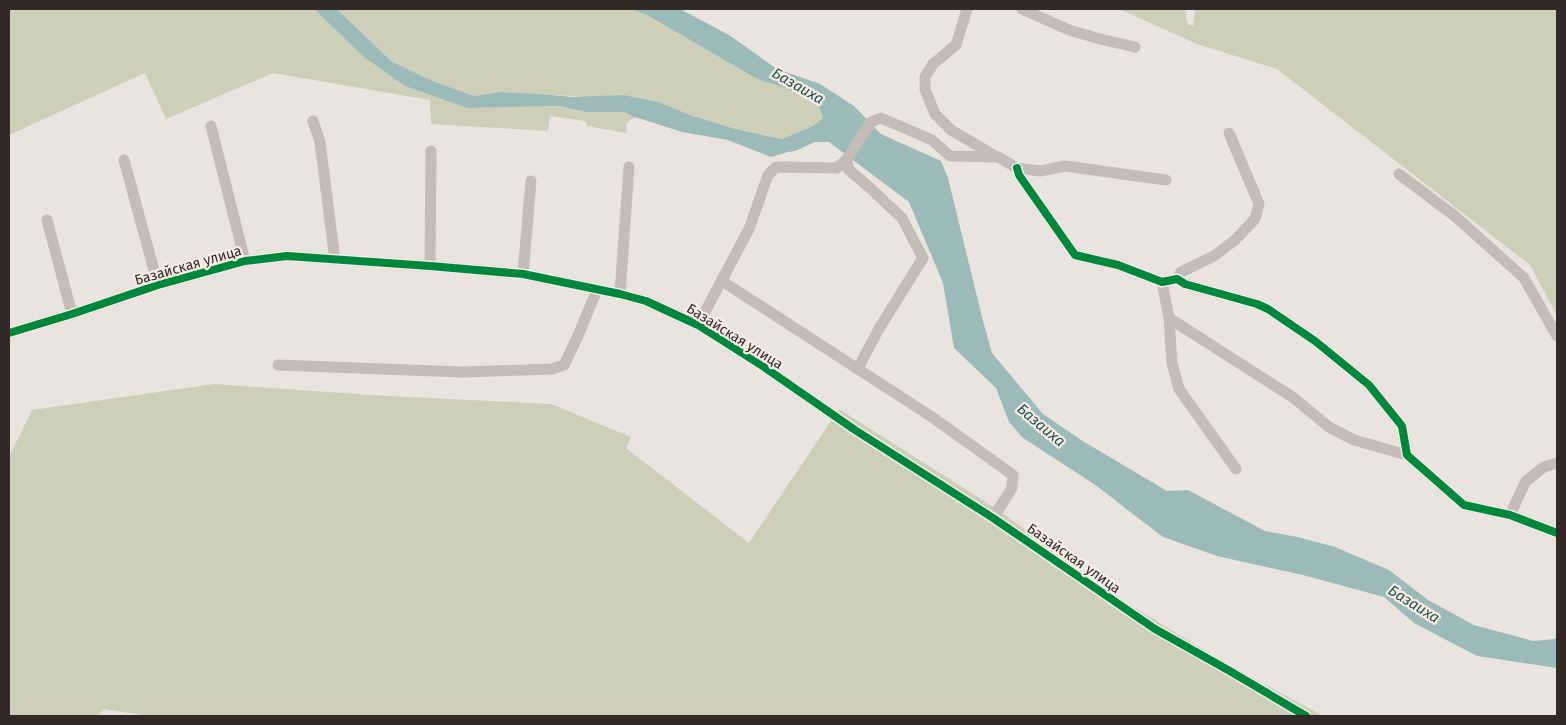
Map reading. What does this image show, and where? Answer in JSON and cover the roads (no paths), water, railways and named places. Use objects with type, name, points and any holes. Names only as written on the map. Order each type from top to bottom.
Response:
[{"type":"street","points":[[967,9],[956,44],[933,64],[925,77],[924,89],[935,114],[951,130],[1018,168],[1040,172],[1065,166],[1166,180]]},
{"type":"street","points":[[1022,9],[1069,30],[1136,47]]},
{"type":"street","points":[[698,325],[749,229],[768,175],[776,168],[837,168],[846,159],[871,122],[882,118],[932,140],[950,156],[998,158]]},
{"type":"street","points":[[313,121],[320,142],[335,260]]},
{"type":"street","points":[[211,126],[245,261]]},
{"type":"street","points":[[1177,279],[1181,272],[1214,256],[1235,240],[1256,219],[1259,204],[1229,132]]},
{"type":"street","points":[[430,266],[431,151]]},
{"type":"street","points":[[846,159],[848,169],[902,218],[924,258],[880,327],[858,368]]},
{"type":"street","points":[[124,160],[158,286]]},
{"type":"street","points":[[620,294],[629,167]]},
{"type":"street","points":[[1018,168],[1019,175],[1075,255],[1118,265],[1162,282],[1177,279],[1185,284],[1257,304],[1268,309],[1316,341],[1369,384],[1402,426],[1407,455]]},
{"type":"street","points":[[1399,174],[1456,217],[1524,278],[1557,336]]},
{"type":"street","points":[[523,274],[531,181]]},
{"type":"street","points":[[46,220],[72,314]]},
{"type":"street","name":"Базайская улица","points":[[9,333],[245,261],[287,256],[523,274],[646,301],[698,325],[764,367],[855,430],[993,518],[1155,629],[1306,716]]},
{"type":"street","points":[[722,282],[932,417],[1013,475],[1012,488],[993,518]]},
{"type":"street","points":[[1162,282],[1169,318],[1172,363],[1179,389],[1236,469]]},
{"type":"street","points":[[278,365],[462,372],[552,369],[564,365],[597,290]]},
{"type":"street","points":[[1169,318],[1294,398],[1329,427],[1354,440],[1407,455],[1464,505],[1510,515],[1557,533]]},
{"type":"street","points":[[1510,515],[1526,481],[1544,467],[1557,463]]},
{"type":"water","name":"Базаиха","points":[[314,9],[337,9],[391,61],[430,80],[474,96],[501,92],[573,97],[623,95],[659,102],[690,115],[736,129],[782,139],[813,126],[823,118],[818,104],[788,89],[757,79],[647,15],[631,9],[680,9],[729,35],[777,69],[820,84],[854,106],[881,134],[941,161],[948,178],[992,353],[1043,414],[1081,440],[1167,491],[1188,490],[1265,531],[1298,537],[1335,547],[1389,570],[1428,600],[1474,625],[1533,641],[1555,639],[1557,634],[1557,668],[1477,656],[1414,623],[1384,597],[1303,575],[1217,556],[1163,537],[1094,484],[1023,438],[1009,422],[996,388],[954,348],[943,283],[909,202],[829,142],[815,142],[795,151],[771,157],[728,140],[682,132],[624,112],[586,112],[559,106],[468,108],[405,86],[364,57]]}]
